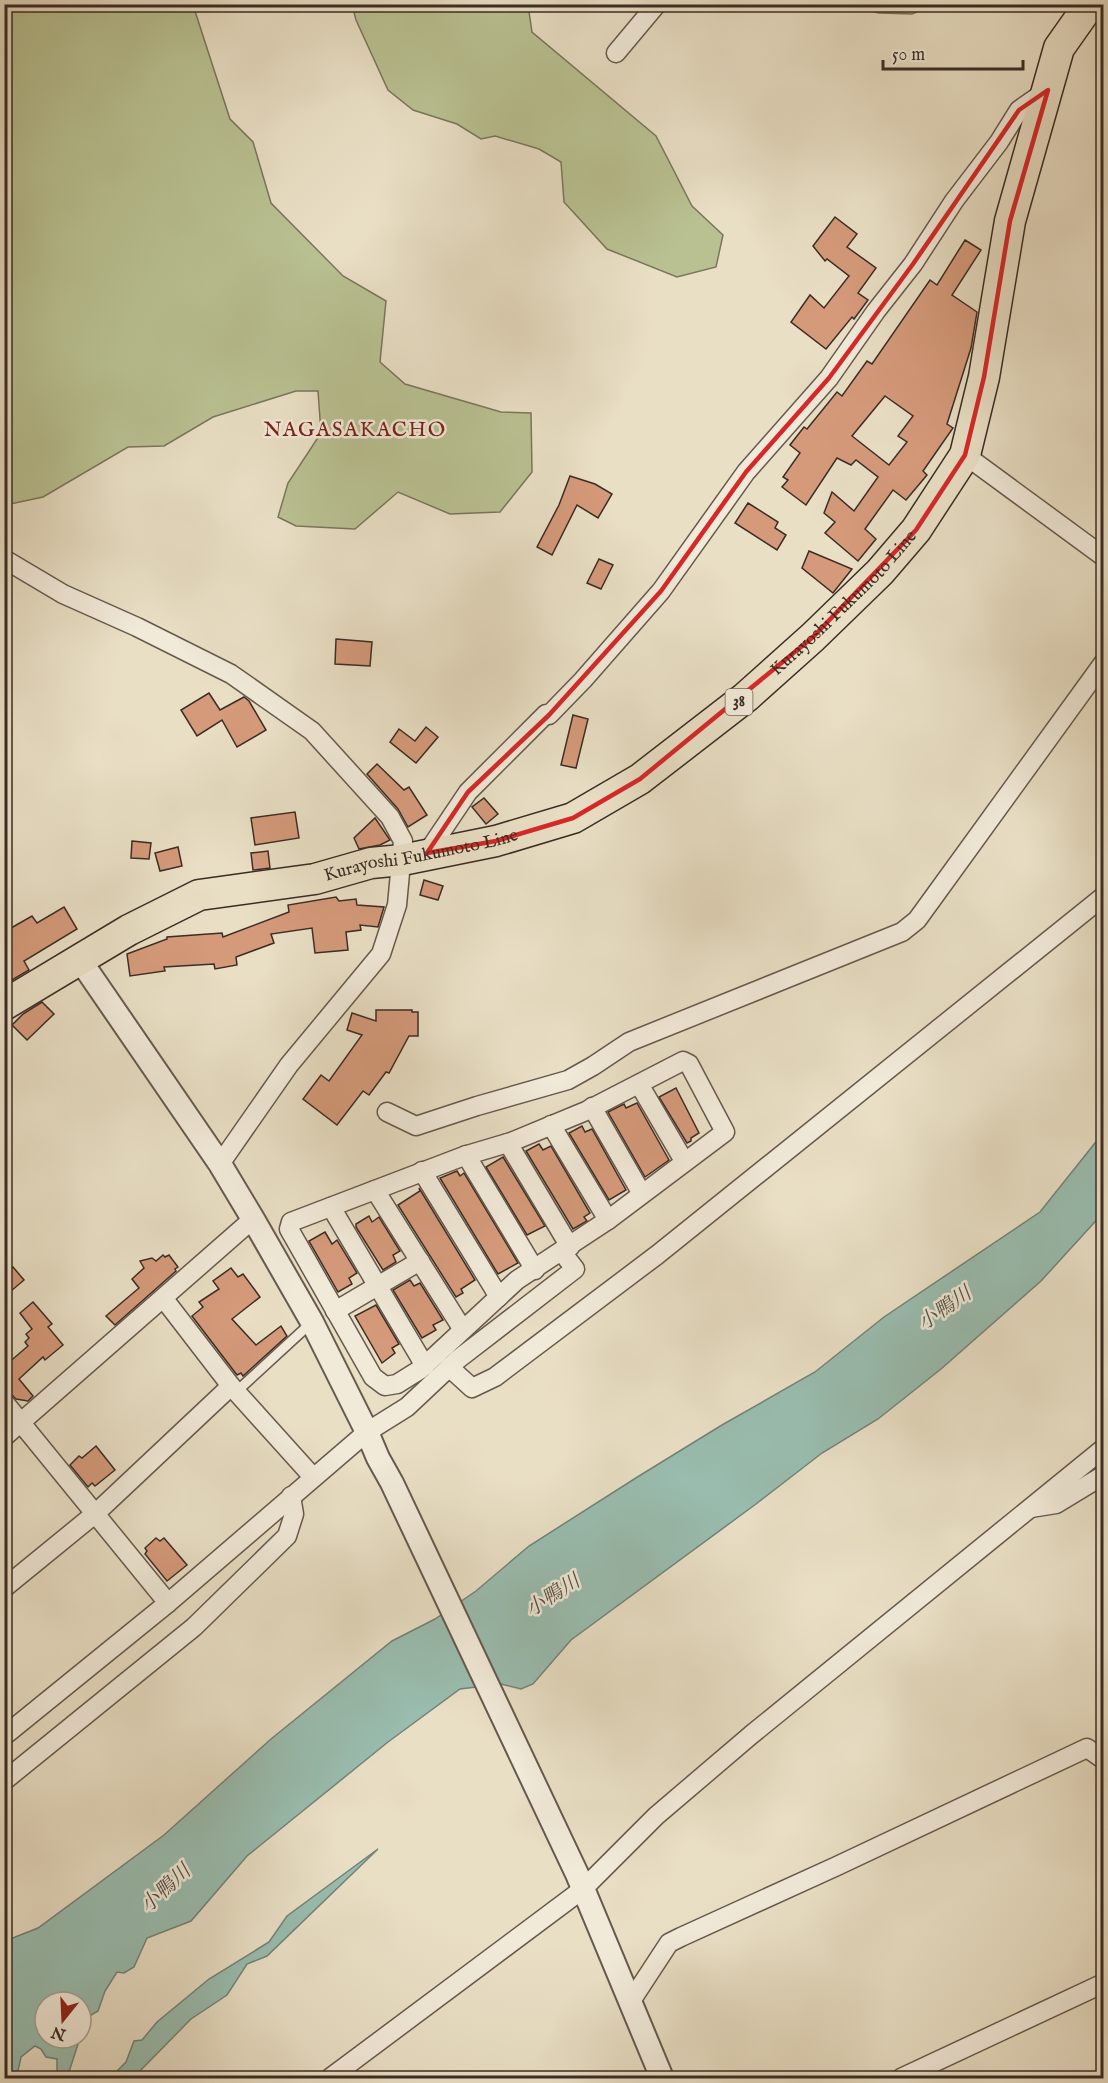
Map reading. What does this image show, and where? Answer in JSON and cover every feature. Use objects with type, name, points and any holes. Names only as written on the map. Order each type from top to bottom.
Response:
[{"type":"main road","name":"Kurayoshi Fukumoto Line","points":[[4,1005],[129,930],[199,895],[315,879],[371,863],[496,841],[573,818],[640,779],[746,697],[813,637],[880,572],[916,530],[965,455],[984,377],[1010,221],[1059,48],[1090,4]]},
{"type":"street","points":[[616,53],[657,4]]},
{"type":"street","points":[[220,1164],[289,1065],[381,954],[414,856],[468,792],[546,714],[549,715],[556,708],[661,591],[746,472],[829,378],[876,311],[913,264],[954,201],[999,142],[1019,110],[1048,90]]},
{"type":"street","points":[[965,455],[1104,557]]},
{"type":"street","points":[[4,559],[63,594],[137,627],[231,674],[312,731],[390,817],[414,856]]},
{"type":"street","points":[[387,1112],[417,1126],[568,1080],[629,1042],[902,932],[917,920],[1104,662]]},
{"type":"street","points":[[449,1368],[472,1388],[495,1377],[657,1255],[1104,896]]},
{"type":"street","points":[[80,960],[220,1164],[312,1322],[392,1483],[580,1881],[662,2079]]},
{"type":"street","points":[[683,1061],[689,1064],[725,1132],[608,1220],[518,1280],[425,1366],[398,1384],[386,1386],[373,1377],[289,1229],[291,1222],[466,1155],[508,1143],[592,1107],[683,1061]]},
{"type":"street","points":[[639,1084],[684,1161]]},
{"type":"street","points":[[592,1107],[642,1194]]},
{"type":"street","points":[[551,1125],[608,1220]]},
{"type":"street","points":[[4,1736],[168,1603],[367,1432],[406,1407],[449,1368],[575,1269],[508,1143]]},
{"type":"street","points":[[466,1155],[535,1270]]},
{"type":"street","points":[[422,1172],[499,1297]]},
{"type":"street","points":[[375,1190],[463,1330]]},
{"type":"street","points":[[331,1206],[425,1366]]},
{"type":"street","points":[[4,1437],[253,1220]]},
{"type":"street","points":[[335,1311],[420,1261]]},
{"type":"street","points":[[164,1299],[234,1389],[313,1477]]},
{"type":"street","points":[[4,1588],[96,1513],[234,1389]]},
{"type":"street","points":[[4,1402],[168,1603]]},
{"type":"street","points":[[330,2079],[580,1881],[751,1735],[1104,1448]]},
{"type":"street","points":[[1029,1509],[1056,1504],[1104,1475]]},
{"type":"street","points":[[4,1781],[194,1627],[287,1536],[294,1514],[291,1496]]},
{"type":"street","points":[[631,2001],[669,1943],[1087,1748],[1104,1760]]},
{"type":"street","points":[[901,2079],[1104,1983]]},
{"type":"lane","points":[[234,1389],[312,1322]]},
{"type":"highlighted area","points":[[1048,90],[1010,221],[984,377],[965,455],[916,530],[813,637],[640,779],[573,818],[496,841],[427,853],[468,792],[549,715],[661,591],[746,472],[829,378],[913,264],[1019,110]]},
{"type":"shaded area","points":[[4,5],[193,5],[230,119],[253,142],[271,203],[343,276],[386,301],[380,362],[405,384],[501,412],[531,413],[532,472],[500,512],[450,514],[398,492],[355,529],[296,526],[278,517],[288,483],[321,433],[318,391],[296,391],[213,417],[164,446],[128,447],[43,497],[6,505]]},
{"type":"shaded area","points":[[352,5],[528,5],[532,32],[656,136],[692,206],[723,235],[716,267],[677,277],[607,249],[564,202],[561,162],[539,149],[495,136],[481,139],[457,124],[413,110],[388,90],[356,20]]},
{"type":"shaded area","points":[[844,5],[934,5],[912,14],[879,13]]},
{"type":"water","name":"小鴨川","points":[[1103,1133],[1103,1213],[1041,1281],[941,1369],[878,1419],[822,1453],[571,1640],[533,1684],[521,1689],[501,1684],[460,1689],[388,1742],[247,1856],[191,1921],[147,1938],[134,1967],[124,1973],[117,1972],[105,1991],[98,2011],[93,2014],[93,1990],[33,1990],[33,2048],[21,2057],[18,2071],[5,2077],[5,1941],[38,1928],[164,1835],[271,1739],[392,1641],[435,1619],[476,1591],[529,1546],[639,1476],[815,1372],[884,1317],[1040,1212]]},
{"type":"water","points":[[378,1849],[267,1956],[247,1964],[227,1995],[191,2019],[133,2078],[110,2078],[126,2062],[134,2041],[142,2040],[157,2022],[209,1979],[269,1942],[287,1916]]},
{"type":"water","points":[[42,2050],[76,2050],[67,2078],[57,2078],[57,2059],[46,2057]]},
{"type":"building","points":[[835,217],[857,234],[847,247],[876,268],[858,293],[868,300],[826,349],[791,322],[810,295],[824,308],[849,276],[827,259],[825,261],[813,246]]},
{"type":"building","points":[[965,240],[981,250],[952,295],[977,312],[971,348],[947,424],[953,428],[923,471],[927,475],[906,500],[893,490],[865,529],[876,539],[858,561],[825,533],[835,522],[824,513],[832,492],[854,511],[878,477],[856,460],[851,465],[837,458],[806,505],[782,487],[788,480],[783,477],[800,453],[790,445],[804,427],[807,429],[837,392],[842,396],[867,361],[872,364],[930,280],[937,285]],"holes":[[[885,396],[913,416],[898,436],[907,442],[889,465],[852,436]]]},
{"type":"building","points":[[570,476],[595,484],[612,494],[598,518],[577,505],[552,555],[537,547],[559,505]]},
{"type":"building","points":[[748,503],[778,522],[775,528],[786,535],[777,550],[735,523]]},
{"type":"building","points":[[809,551],[852,569],[833,593],[802,568]]},
{"type":"building","points":[[599,559],[613,565],[601,589],[587,583]]},
{"type":"building","points":[[336,639],[372,642],[370,666],[335,664]]},
{"type":"building","points":[[209,693],[220,710],[244,697],[249,701],[266,730],[237,747],[222,720],[197,736],[181,710]]},
{"type":"building","points":[[573,715],[588,719],[576,768],[561,765]]},
{"type":"building","points":[[426,727],[438,737],[416,763],[390,742],[399,729],[415,741]]},
{"type":"building","points":[[377,764],[404,790],[409,787],[427,815],[408,827],[398,809],[367,774]]},
{"type":"building","points":[[484,798],[498,814],[486,824],[472,807]]},
{"type":"building","points":[[295,812],[299,838],[255,845],[251,818]]},
{"type":"building","points":[[375,818],[390,840],[380,845],[359,849],[354,838]]},
{"type":"building","points":[[132,841],[151,843],[149,859],[131,858]]},
{"type":"building","points":[[178,847],[182,866],[160,871],[155,853]]},
{"type":"building","points":[[268,851],[270,868],[253,870],[251,853]]},
{"type":"building","points":[[424,880],[443,886],[438,900],[420,895]]},
{"type":"building","points":[[336,897],[339,901],[356,899],[357,905],[384,907],[378,927],[360,925],[361,930],[346,932],[348,950],[315,953],[312,928],[271,934],[274,943],[236,957],[237,965],[215,969],[214,964],[164,967],[165,971],[130,976],[127,954],[167,939],[167,937],[222,933],[223,937],[289,912],[288,905]]},
{"type":"building","points":[[64,907],[77,929],[24,961],[29,970],[7,983],[4,978],[4,932],[32,916],[37,923]]},
{"type":"building","points":[[42,1002],[54,1014],[27,1040],[12,1025],[23,1014]]},
{"type":"building","points":[[376,1010],[418,1012],[418,1036],[409,1036],[389,1073],[386,1072],[369,1095],[363,1091],[337,1125],[303,1099],[321,1075],[329,1081],[362,1035],[347,1030],[352,1013],[376,1021]]},
{"type":"building","points":[[676,1088],[699,1133],[687,1143],[659,1097]]},
{"type":"building","points":[[637,1103],[669,1160],[645,1177],[608,1112],[624,1104],[626,1108]]},
{"type":"building","points":[[582,1126],[585,1132],[592,1129],[626,1190],[609,1200],[569,1133]]},
{"type":"building","points":[[539,1144],[543,1150],[551,1146],[590,1213],[584,1217],[587,1221],[573,1229],[526,1151]]},
{"type":"building","points":[[503,1157],[545,1226],[527,1235],[486,1167]]},
{"type":"building","points":[[457,1171],[460,1176],[464,1173],[518,1263],[498,1274],[440,1178]]},
{"type":"building","points":[[419,1188],[475,1280],[461,1289],[463,1293],[456,1297],[398,1205],[420,1191]]},
{"type":"building","points":[[369,1216],[372,1222],[379,1217],[400,1251],[393,1255],[396,1262],[383,1270],[356,1227],[356,1224]]},
{"type":"building","points":[[325,1232],[332,1244],[337,1240],[357,1273],[349,1278],[352,1284],[338,1292],[309,1241]]},
{"type":"building","points":[[163,1255],[165,1257],[169,1255],[178,1267],[176,1271],[115,1325],[106,1316],[139,1288],[132,1279],[144,1268],[140,1261],[152,1258],[156,1261]]},
{"type":"building","points":[[13,1267],[24,1280],[4,1297],[4,1274]]},
{"type":"building","points":[[231,1268],[238,1277],[243,1274],[260,1297],[232,1319],[256,1345],[281,1326],[287,1336],[243,1376],[241,1373],[237,1375],[192,1316],[203,1307],[199,1302],[219,1289],[213,1281]]},
{"type":"building","points":[[410,1280],[414,1286],[420,1283],[443,1320],[433,1325],[436,1330],[422,1338],[393,1290]]},
{"type":"building","points":[[33,1302],[52,1324],[48,1327],[63,1345],[45,1360],[43,1357],[19,1379],[33,1396],[28,1401],[16,1399],[7,1390],[4,1391],[4,1360],[7,1364],[28,1346],[25,1342],[29,1338],[26,1334],[32,1329],[20,1313]]},
{"type":"building","points":[[376,1305],[399,1344],[392,1348],[395,1353],[382,1363],[355,1316]]},
{"type":"building","points":[[96,1446],[115,1470],[95,1486],[92,1483],[88,1487],[70,1465],[79,1456],[82,1458]]},
{"type":"building","points":[[156,1538],[160,1541],[164,1538],[187,1565],[167,1581],[145,1554],[147,1551],[145,1548]]},
{"type":"district","name":"NAGASAKACHO","points":[[355,430]]}]
